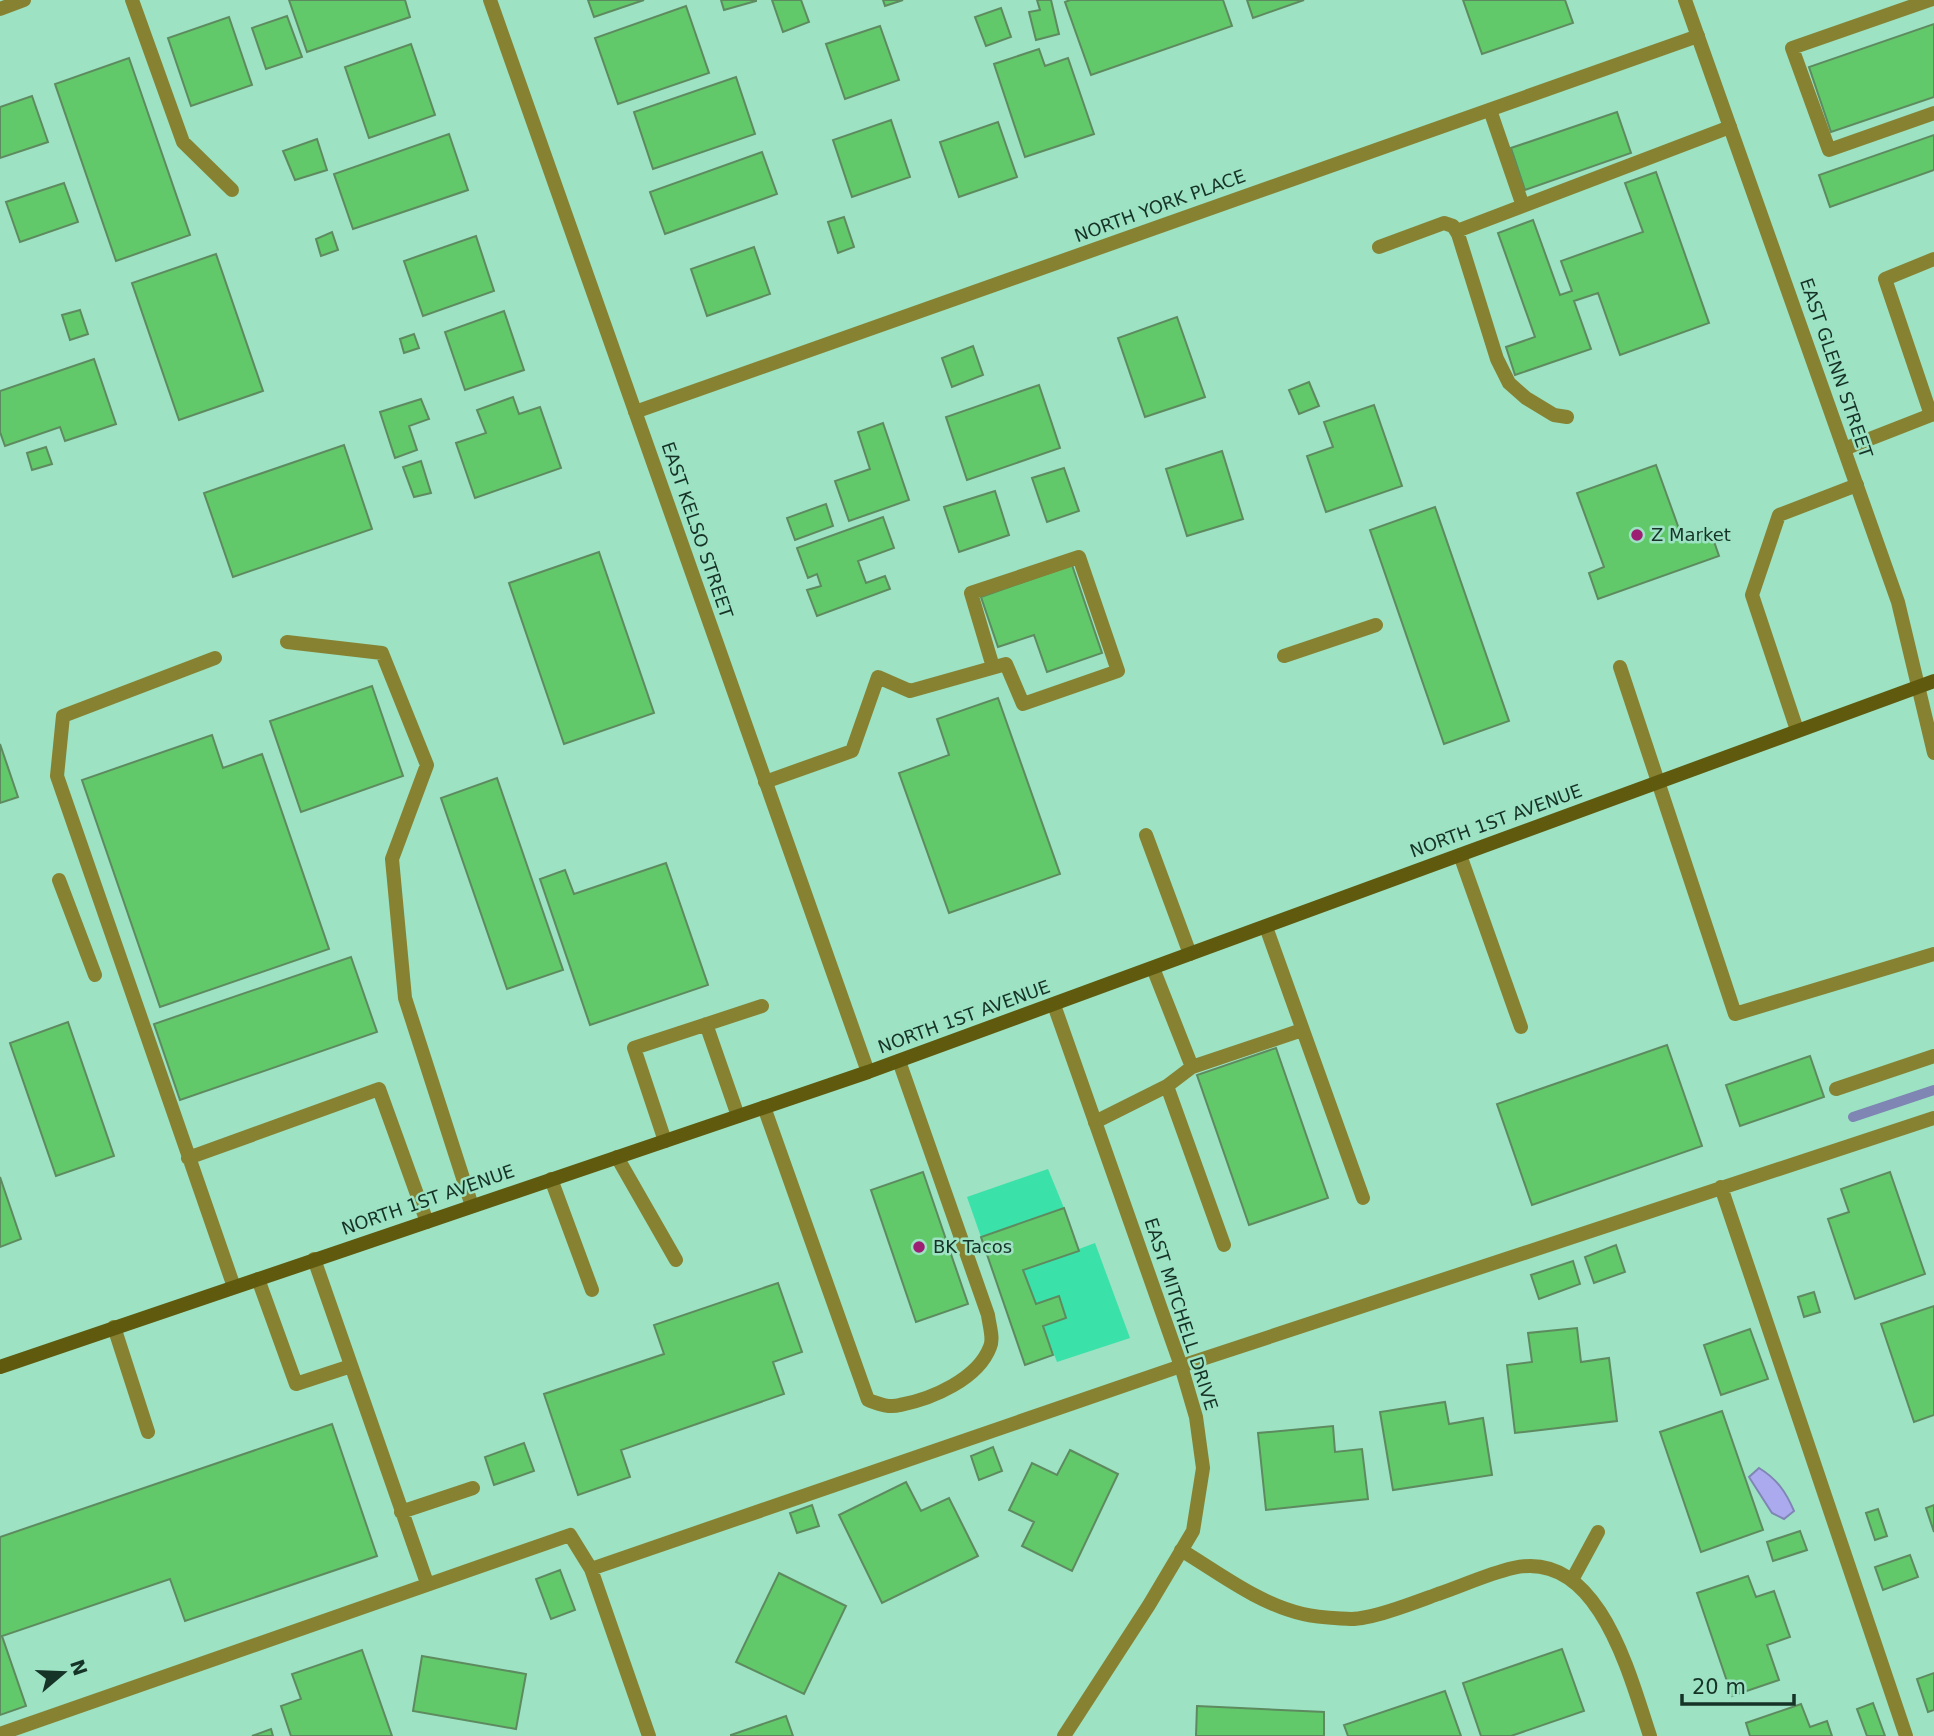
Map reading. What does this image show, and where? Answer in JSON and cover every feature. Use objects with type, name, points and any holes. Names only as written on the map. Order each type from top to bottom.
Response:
[{"type":"main road","name":"NORTH 1ST AVENUE","points":[[0,1367],[868,1072],[1934,681]]},
{"type":"street","points":[[0,9],[24,0]]},
{"type":"street","points":[[132,0],[183,142],[232,190]]},
{"type":"street","name":"EAST KELSO STREET","points":[[490,0],[868,1072]]},
{"type":"street","name":"EAST GLENN STREET","points":[[1685,0],[1898,602],[1934,753]]},
{"type":"street","points":[[1930,0],[1792,48],[1829,150],[1934,113]]},
{"type":"street","name":"NORTH YORK PLACE","points":[[635,412],[1698,36]]},
{"type":"street","points":[[1490,110],[1523,206]]},
{"type":"street","points":[[1457,231],[1730,127]]},
{"type":"street","points":[[1378,247],[1444,223],[1454,226],[1497,359],[1509,383],[1526,398],[1554,415],[1567,417]]},
{"type":"street","points":[[1844,449],[1933,415],[1885,279],[1934,259]]},
{"type":"street","points":[[1797,730],[1752,595],[1779,515],[1857,485]]},
{"type":"street","points":[[765,782],[852,751],[878,677],[910,691],[993,667],[1006,663],[1023,704],[1118,671],[1079,557],[971,593],[993,667]]},
{"type":"street","points":[[1284,656],[1376,625]]},
{"type":"street","points":[[288,642],[383,653],[427,765],[392,859],[405,998],[472,1206]]},
{"type":"street","points":[[215,658],[63,716],[57,776],[234,1287]]},
{"type":"street","points":[[1620,667],[1735,1014],[1934,954]]},
{"type":"street","points":[[1146,835],[1190,954]]},
{"type":"street","points":[[1460,855],[1521,1027]]},
{"type":"street","points":[[59,880],[95,975]]},
{"type":"street","points":[[1266,927],[1363,1198]]},
{"type":"street","points":[[1153,968],[1192,1067]]},
{"type":"street","name":"EAST MITCHELL DRIVE","points":[[1054,1004],[1181,1366],[1196,1418],[1203,1468],[1193,1531],[1149,1605],[1064,1736]]},
{"type":"street","points":[[665,1141],[635,1048],[762,1006]]},
{"type":"street","points":[[706,1024],[738,1116]]},
{"type":"street","points":[[1095,1122],[1167,1086],[1192,1067],[1302,1030]]},
{"type":"street","points":[[1836,1089],[1934,1056]]},
{"type":"street","points":[[764,1107],[868,1400],[881,1405],[899,1406],[955,1383],[978,1367],[992,1345],[988,1315],[899,1061]]},
{"type":"street","points":[[1167,1086],[1224,1245]]},
{"type":"street","points":[[188,1158],[379,1089],[427,1222]]},
{"type":"street","points":[[591,1569],[1181,1366],[1934,1118]]},
{"type":"street","points":[[617,1157],[676,1260]]},
{"type":"street","points":[[551,1179],[592,1290]]},
{"type":"street","points":[[1721,1187],[1906,1736]]},
{"type":"street","points":[[314,1259],[427,1583]]},
{"type":"street","points":[[258,1279],[296,1384],[351,1366]]},
{"type":"street","points":[[114,1327],[148,1432]]},
{"type":"street","points":[[401,1512],[473,1488]]},
{"type":"street","points":[[1572,1580],[1598,1532]]},
{"type":"street","points":[[0,1734],[570,1535],[591,1569],[649,1736]]},
{"type":"street","points":[[1181,1550],[1257,1596],[1292,1610],[1303,1614],[1354,1619],[1407,1605],[1514,1567],[1542,1567],[1572,1580],[1602,1616],[1621,1650],[1650,1736]]},
{"type":"green space","points":[[1048,1169],[1064,1208],[981,1237],[967,1197]]},
{"type":"green space","points":[[1095,1243],[1130,1338],[1057,1362],[1043,1326],[1066,1318],[1059,1297],[1036,1304],[1023,1270]]},
{"type":"water","points":[[1759,1468],[1776,1481],[1791,1504],[1794,1511],[1784,1519],[1772,1513],[1749,1477]]},
{"type":"building","points":[[289,0],[405,0],[410,17],[307,52]]},
{"type":"building","points":[[588,0],[644,0],[594,17]]},
{"type":"building","points":[[721,0],[756,0],[756,1],[724,10]]},
{"type":"building","points":[[772,0],[801,0],[809,22],[783,32]]},
{"type":"building","points":[[883,0],[903,0],[885,6]]},
{"type":"building","points":[[1037,0],[1051,0],[1059,34],[1036,40],[1029,12],[1040,10]]},
{"type":"building","points":[[1223,0],[1232,26],[1091,75],[1065,2]]},
{"type":"building","points":[[1247,0],[1304,0],[1253,18]]},
{"type":"building","points":[[1463,0],[1565,0],[1573,23],[1482,54]]},
{"type":"building","points":[[686,6],[709,73],[618,104],[595,38]]},
{"type":"building","points":[[1001,8],[1011,37],[986,46],[975,17]]},
{"type":"building","points":[[287,16],[302,57],[266,69],[252,28]]},
{"type":"building","points":[[229,17],[252,85],[191,106],[168,38]]},
{"type":"building","points":[[1934,24],[1934,97],[1831,132],[1809,67]]},
{"type":"building","points":[[880,26],[899,80],[845,99],[826,44]]},
{"type":"building","points":[[411,44],[435,115],[369,138],[345,67]]},
{"type":"building","points":[[1039,49],[1045,66],[1068,58],[1094,134],[1025,157],[994,64]]},
{"type":"building","points":[[129,58],[190,235],[116,261],[55,84]]},
{"type":"building","points":[[736,77],[755,134],[653,169],[634,112]]},
{"type":"building","points":[[32,96],[48,142],[0,158],[0,107]]},
{"type":"building","points":[[1617,112],[1631,153],[1525,190],[1511,148]]},
{"type":"building","points":[[891,120],[910,177],[852,197],[833,140]]},
{"type":"building","points":[[998,122],[1017,177],[959,197],[940,142]]},
{"type":"building","points":[[449,134],[468,190],[353,229],[334,174]]},
{"type":"building","points":[[1934,135],[1934,170],[1830,207],[1819,175]]},
{"type":"building","points":[[317,139],[327,170],[295,180],[283,151]]},
{"type":"building","points":[[762,152],[777,194],[665,234],[650,192]]},
{"type":"building","points":[[1656,172],[1709,323],[1620,355],[1598,293],[1574,301],[1591,349],[1515,375],[1506,347],[1535,337],[1498,233],[1533,220],[1560,295],[1572,291],[1561,261],[1643,232],[1625,183]]},
{"type":"building","points":[[64,183],[78,222],[20,242],[6,202]]},
{"type":"building","points":[[844,217],[854,247],[838,253],[828,222]]},
{"type":"building","points":[[332,232],[338,250],[321,256],[316,239]]},
{"type":"building","points":[[476,236],[494,291],[423,316],[404,261]]},
{"type":"building","points":[[754,247],[770,294],[707,316],[691,269]]},
{"type":"building","points":[[216,254],[263,391],[179,420],[132,283]]},
{"type":"building","points":[[80,310],[88,334],[70,340],[62,315]]},
{"type":"building","points":[[504,311],[524,370],[465,390],[445,332]]},
{"type":"building","points":[[1177,317],[1205,397],[1145,417],[1118,338]]},
{"type":"building","points":[[414,334],[419,348],[404,353],[400,339]]},
{"type":"building","points":[[973,346],[983,375],[952,387],[942,358]]},
{"type":"building","points":[[94,359],[116,424],[65,441],[60,427],[5,446],[0,432],[0,391]]},
{"type":"building","points":[[1309,382],[1319,406],[1299,414],[1289,390]]},
{"type":"building","points":[[1039,385],[1060,448],[967,480],[946,417]]},
{"type":"building","points":[[513,397],[519,414],[540,407],[561,468],[475,498],[456,443],[486,433],[477,410]]},
{"type":"building","points":[[421,399],[429,419],[409,426],[417,450],[395,458],[380,412]]},
{"type":"building","points":[[1374,405],[1402,486],[1326,512],[1307,456],[1333,447],[1324,422]]},
{"type":"building","points":[[883,423],[909,500],[849,521],[835,481],[870,469],[858,432]]},
{"type":"building","points":[[344,445],[372,529],[233,577],[204,493]]},
{"type":"building","points":[[46,447],[52,464],[32,470],[27,453]]},
{"type":"building","points":[[1222,451],[1243,519],[1187,536],[1166,469]]},
{"type":"building","points":[[421,461],[431,493],[414,497],[403,467]]},
{"type":"building","name":"Z Market","points":[[1656,465],[1683,540],[1710,530],[1719,556],[1598,599],[1589,573],[1604,567],[1577,493]]},
{"type":"building","points":[[1064,468],[1079,511],[1047,522],[1032,478]]},
{"type":"building","points":[[995,491],[1009,535],[959,552],[944,507]]},
{"type":"building","points":[[826,504],[833,526],[795,540],[787,518]]},
{"type":"building","points":[[1435,507],[1509,721],[1444,744],[1370,530]]},
{"type":"building","points":[[883,517],[894,548],[858,561],[866,583],[885,576],[890,589],[817,616],[807,590],[821,586],[817,574],[808,578],[797,548]]},
{"type":"building","points":[[599,552],[654,713],[564,744],[509,583]]},
{"type":"building","points":[[1072,565],[1102,653],[1047,672],[1034,635],[998,647],[981,597]]},
{"type":"building","points":[[372,686],[403,776],[301,812],[270,721]]},
{"type":"building","points":[[998,698],[1060,874],[949,913],[899,773],[949,755],[937,719]]},
{"type":"building","points":[[212,735],[223,768],[262,754],[329,949],[160,1007],[82,780]]},
{"type":"building","points":[[0,744],[18,797],[0,803]]},
{"type":"building","points":[[497,778],[563,970],[507,989],[441,798]]},
{"type":"building","points":[[666,863],[708,985],[590,1025],[540,879],[565,870],[574,894]]},
{"type":"building","points":[[351,957],[377,1032],[180,1100],[154,1024]]},
{"type":"building","points":[[68,1022],[114,1156],[56,1176],[10,1043]]},
{"type":"building","points":[[1667,1045],[1702,1146],[1532,1205],[1497,1104]]},
{"type":"building","points":[[1276,1048],[1328,1198],[1249,1225],[1197,1075]]},
{"type":"building","points":[[1810,1056],[1824,1097],[1740,1126],[1726,1085]]},
{"type":"building","name":"BK Tacos","points":[[923,1172],[968,1304],[916,1322],[871,1190]]},
{"type":"building","points":[[1890,1172],[1925,1274],[1855,1299],[1828,1219],[1849,1212],[1841,1189]]},
{"type":"building","points":[[0,1177],[21,1239],[0,1247]]},
{"type":"building","points":[[1064,1208],[1079,1251],[1023,1270],[1036,1304],[1059,1296],[1066,1318],[1043,1326],[1053,1355],[1025,1365],[981,1237]]},
{"type":"building","points":[[1616,1245],[1625,1272],[1594,1283],[1585,1257]]},
{"type":"building","points":[[1573,1261],[1580,1284],[1539,1299],[1531,1275]]},
{"type":"building","points":[[778,1283],[802,1352],[773,1362],[784,1394],[621,1450],[630,1477],[578,1495],[544,1394],[664,1354],[654,1325]]},
{"type":"building","points":[[1814,1292],[1820,1312],[1804,1317],[1798,1297]]},
{"type":"building","points":[[1934,1306],[1934,1415],[1914,1422],[1881,1324]]},
{"type":"building","points":[[1577,1328],[1581,1362],[1609,1358],[1617,1421],[1515,1433],[1507,1365],[1532,1362],[1528,1333]]},
{"type":"building","points":[[1750,1329],[1768,1379],[1721,1395],[1704,1345]]},
{"type":"building","points":[[1445,1402],[1449,1424],[1483,1418],[1492,1475],[1393,1490],[1380,1412]]},
{"type":"building","points":[[1722,1411],[1763,1530],[1701,1552],[1660,1432]]},
{"type":"building","points":[[332,1424],[377,1556],[185,1621],[170,1579],[2,1636],[26,1706],[0,1715],[0,1537]]},
{"type":"building","points":[[1333,1426],[1335,1452],[1362,1449],[1368,1499],[1266,1510],[1258,1433]]},
{"type":"building","points":[[524,1443],[534,1471],[494,1485],[485,1457]]},
{"type":"building","points":[[993,1447],[1002,1471],[979,1480],[971,1456]]},
{"type":"building","points":[[1070,1450],[1118,1474],[1072,1571],[1022,1546],[1034,1522],[1009,1510],[1032,1463],[1057,1475]]},
{"type":"building","points":[[906,1482],[921,1511],[949,1498],[978,1556],[882,1603],[839,1515]]},
{"type":"building","points":[[812,1505],[819,1526],[797,1533],[790,1513]]},
{"type":"building","points":[[1934,1505],[1934,1532],[1926,1508]]},
{"type":"building","points":[[1878,1509],[1887,1536],[1875,1540],[1866,1513]]},
{"type":"building","points":[[1800,1531],[1807,1550],[1773,1561],[1767,1542]]},
{"type":"building","points":[[1910,1555],[1918,1577],[1883,1590],[1875,1567]]},
{"type":"building","points":[[560,1570],[575,1610],[551,1619],[536,1579]]},
{"type":"building","points":[[779,1573],[846,1606],[804,1694],[736,1662]]},
{"type":"building","points":[[1748,1576],[1756,1597],[1774,1591],[1790,1637],[1767,1645],[1779,1680],[1732,1696],[1697,1593]]},
{"type":"building","points":[[1562,1649],[1584,1711],[1511,1736],[1481,1736],[1463,1683]]},
{"type":"building","points":[[362,1650],[392,1736],[291,1736],[281,1706],[301,1699],[292,1674]]},
{"type":"building","points":[[422,1656],[526,1674],[516,1729],[413,1711]]},
{"type":"building","points":[[1934,1673],[1934,1710],[1928,1712],[1917,1679]]},
{"type":"building","points":[[1445,1691],[1461,1736],[1348,1736],[1344,1725]]},
{"type":"building","points":[[1873,1703],[1885,1736],[1867,1736],[1857,1709]]},
{"type":"building","points":[[1801,1704],[1810,1727],[1827,1721],[1832,1736],[1750,1736],[1746,1723]]},
{"type":"building","points":[[1197,1706],[1324,1712],[1324,1736],[1196,1736]]},
{"type":"building","points":[[786,1716],[793,1736],[731,1736],[731,1735]]},
{"type":"building","points":[[271,1729],[273,1736],[252,1736]]},
{"type":"waterway","points":[[1853,1117],[1934,1090]]},
{"type":"place","name":"Z Market","points":[[1637,535]]},
{"type":"place","name":"BK Tacos","points":[[919,1247]]}]
